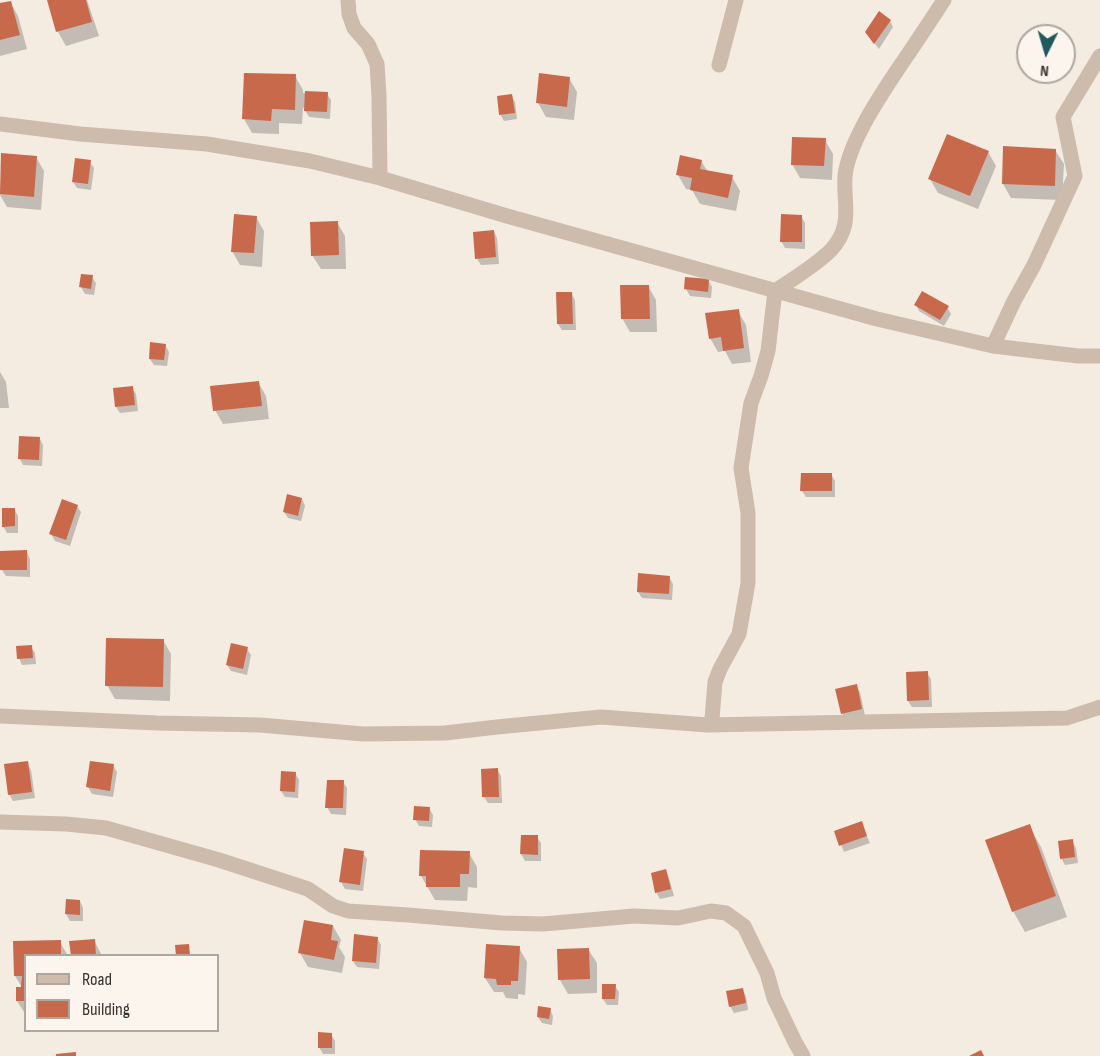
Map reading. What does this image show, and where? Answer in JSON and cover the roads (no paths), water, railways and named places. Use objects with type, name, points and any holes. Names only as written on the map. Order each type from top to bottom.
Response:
[{"type":"street","points":[[348,0],[349,14],[354,28],[368,44],[377,64],[380,96],[380,178]]},
{"type":"street","points":[[719,65],[736,0]]},
{"type":"street","points":[[708,724],[712,719],[715,682],[739,634],[748,583],[748,513],[741,468],[743,445],[752,403],[768,351],[775,291],[815,264],[832,249],[840,237],[845,225],[847,206],[845,193],[848,161],[864,124],[944,0]]},
{"type":"street","points":[[993,346],[1075,176],[1063,117],[1100,56]]},
{"type":"street","points":[[0,124],[80,134],[207,144],[310,161],[380,178],[507,216],[877,319],[993,346],[1078,356],[1100,356]]},
{"type":"street","points":[[0,716],[260,725],[363,734],[445,733],[601,717],[708,724],[1068,718],[1100,708]]},
{"type":"street","points":[[0,822],[106,828],[219,860],[308,889],[333,906],[348,911],[543,924],[634,916],[678,918],[711,911],[726,913],[744,927],[766,973],[774,998],[803,1056]]}]
